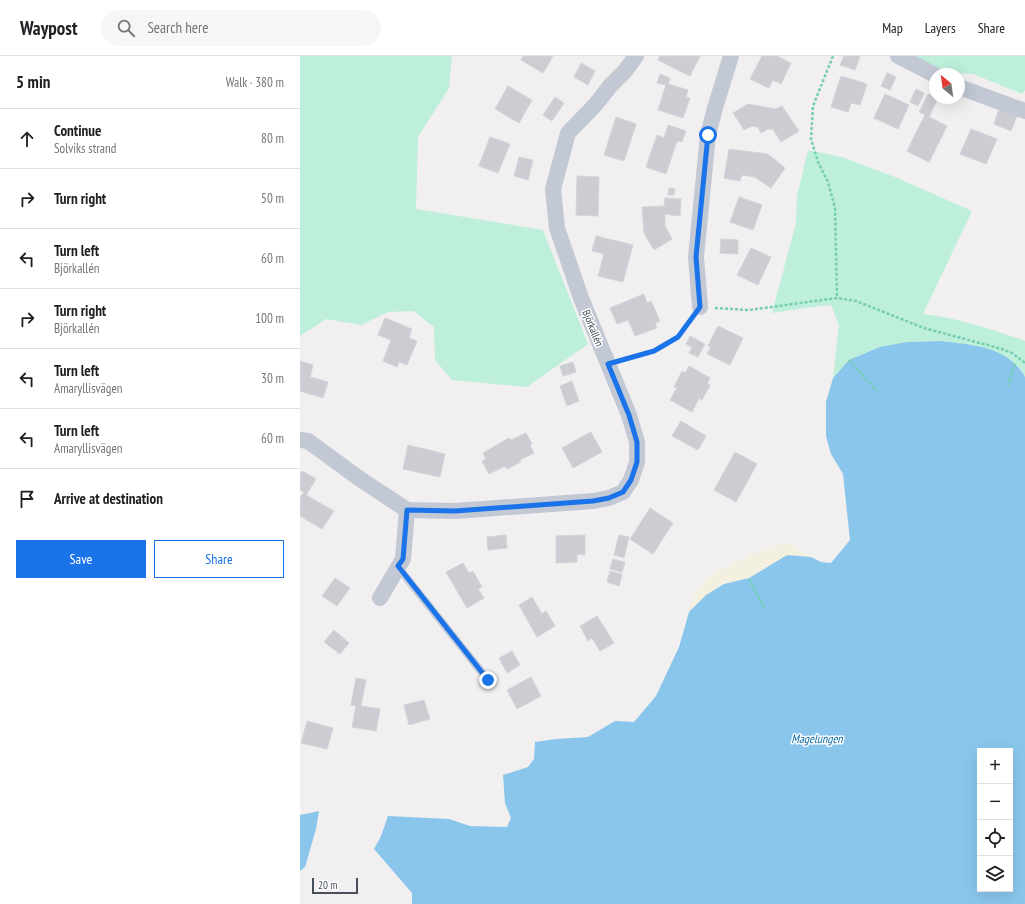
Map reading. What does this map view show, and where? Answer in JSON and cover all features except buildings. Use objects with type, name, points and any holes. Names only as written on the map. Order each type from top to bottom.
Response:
[{"type":"street","name":"Björkallén","points":[[407,510],[455,511],[593,501],[609,498],[623,492],[631,480],[637,462],[637,442],[629,415],[581,298],[557,228],[553,189],[568,133],[625,71],[636,56]]},
{"type":"street","points":[[700,307],[696,257],[708,135],[732,56]]},
{"type":"street","points":[[898,56],[929,72]]},
{"type":"street","points":[[965,89],[1025,110]]},
{"type":"street","points":[[300,440],[308,441],[360,480],[407,510],[403,559],[380,598]]},
{"type":"lane","points":[[398,566],[488,680]]},
{"type":"path","points":[[833,56],[813,106],[811,139],[818,162],[828,182],[835,208],[837,298]]},
{"type":"path","points":[[608,364],[654,351],[678,337],[700,307],[749,310],[837,298],[856,301],[924,328],[1002,349],[1012,353],[1025,363]]},
{"type":"path","points":[[849,360],[877,391]]},
{"type":"path","points":[[1008,386],[1015,364]]},
{"type":"path","points":[[749,578],[765,609]]},
{"type":"green space","points":[[300,56],[452,56],[449,88],[418,137],[416,209],[543,230],[588,344],[527,387],[452,380],[435,360],[434,327],[413,311],[388,312],[361,325],[326,319],[300,336]]},
{"type":"green space","points":[[914,56],[1025,56],[1025,90],[1022,94],[973,74],[965,74],[965,68],[938,68]]},
{"type":"green space","points":[[808,150],[842,157],[895,177],[972,211],[923,314],[962,321],[1025,341],[1025,377],[1020,368],[977,346],[941,341],[907,342],[849,360],[833,378],[839,325],[831,305],[772,313],[796,223],[797,196]]},
{"type":"sand","points":[[789,544],[811,557],[787,555],[749,579],[724,584],[706,595],[689,612],[693,595],[711,575],[751,555],[777,545]]},
{"type":"water","name":"Magelungen","points":[[941,341],[977,346],[999,353],[1009,359],[1018,367],[1025,377],[1025,904],[412,904],[412,893],[374,849],[381,836],[388,816],[449,819],[470,826],[507,827],[511,818],[505,803],[503,775],[528,767],[534,759],[535,742],[588,737],[615,721],[634,722],[656,696],[679,647],[689,612],[706,595],[724,584],[749,578],[787,555],[811,557],[821,562],[831,563],[850,540],[843,474],[831,454],[826,436],[826,402],[833,378],[849,360],[880,347],[907,342]]},
{"type":"water","points":[[319,811],[316,829],[305,867],[300,871],[300,815]]},
{"type":"route","points":[[488,680],[398,566],[403,559],[407,510],[455,511],[593,501],[609,498],[623,492],[631,480],[637,462],[637,442],[629,415],[608,364],[654,351],[678,337],[700,307],[696,257],[708,135]]}]
